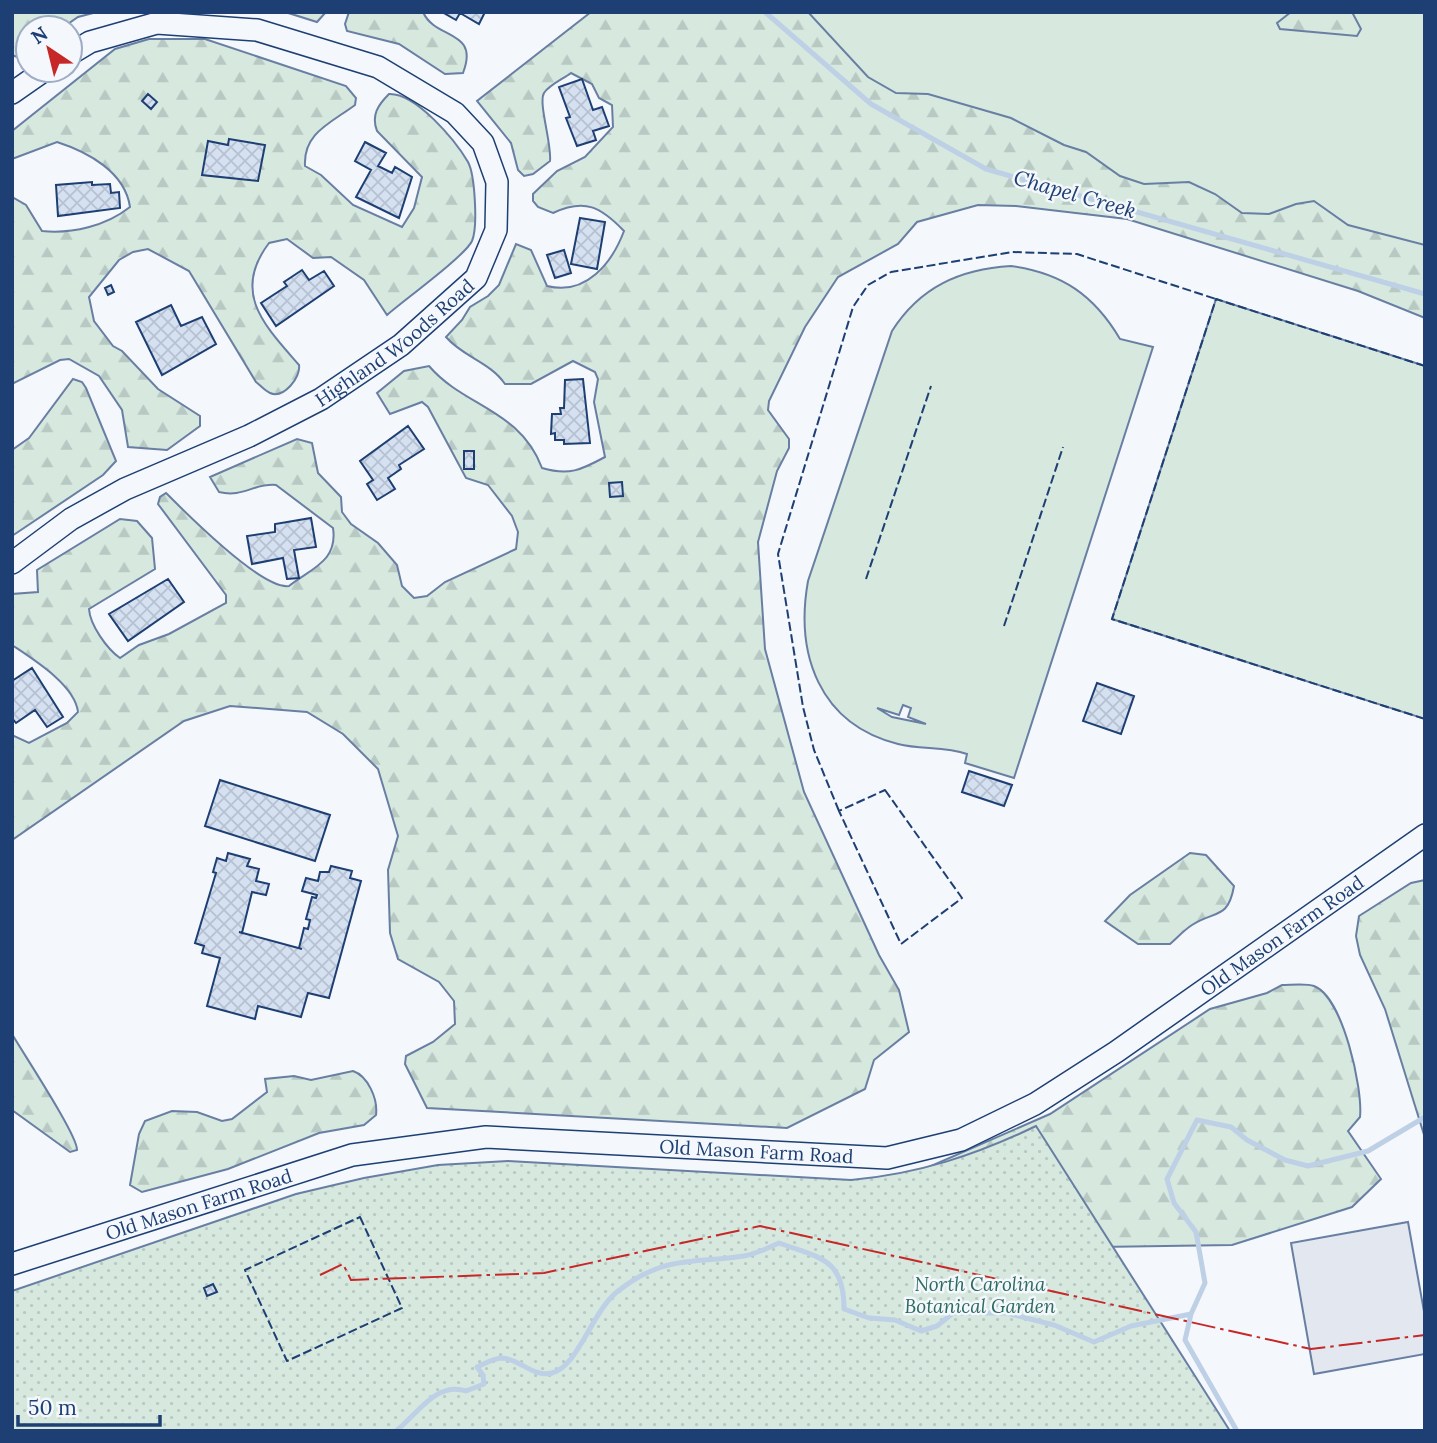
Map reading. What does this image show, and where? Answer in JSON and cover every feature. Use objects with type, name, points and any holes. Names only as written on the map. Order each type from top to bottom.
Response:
[{"type":"street","name":"Highland Woods Road","points":[[12,562],[71,519],[114,495],[249,436],[309,405],[401,345],[476,278],[496,229],[497,182],[483,143],[455,113],[378,68],[257,30],[157,23],[84,46]]},
{"type":"street","name":"Old Mason Farm Road","points":[[12,1264],[352,1155],[486,1137],[887,1158],[961,1140],[1035,1104],[1116,1052],[1425,835]]},
{"type":"green space","points":[[12,12],[97,12],[84,15],[14,14],[14,56]]},
{"type":"green space","points":[[285,12],[326,12],[317,22]]},
{"type":"green space","points":[[349,12],[423,12],[429,21],[454,36],[466,49],[467,59],[463,73],[445,74],[399,44],[347,31],[345,24]]},
{"type":"green space","points":[[591,12],[808,12],[868,77],[896,93],[928,94],[1011,118],[1064,145],[1086,152],[1120,176],[1144,184],[1189,182],[1215,194],[1242,213],[1269,214],[1296,204],[1314,201],[1348,225],[1425,245],[1425,318],[1358,291],[1127,219],[1016,206],[978,205],[917,222],[898,244],[838,277],[805,327],[769,401],[768,410],[789,439],[789,448],[777,471],[758,542],[765,649],[804,792],[879,955],[899,990],[909,1032],[874,1060],[865,1089],[787,1128],[427,1108],[405,1064],[406,1056],[433,1042],[455,1024],[454,1001],[439,982],[398,959],[390,933],[388,870],[398,836],[378,769],[343,734],[307,712],[230,706],[184,721],[12,840],[12,735],[29,743],[67,723],[78,712],[75,702],[61,683],[12,645],[12,594],[38,592],[37,570],[120,519],[137,521],[152,538],[155,569],[89,609],[92,622],[100,636],[120,658],[139,645],[169,634],[226,603],[226,595],[158,504],[160,497],[166,493],[243,564],[277,584],[289,586],[322,563],[331,548],[333,528],[276,485],[227,493],[219,492],[210,477],[297,439],[312,443],[318,473],[341,497],[342,512],[351,524],[378,543],[397,565],[402,586],[414,598],[427,596],[445,582],[516,549],[518,532],[512,516],[488,485],[466,478],[428,407],[422,402],[390,414],[377,393],[404,371],[429,366],[443,380],[520,433],[532,448],[542,468],[575,470],[605,457],[594,402],[598,379],[595,372],[573,361],[531,384],[505,384],[492,370],[460,350],[446,337],[470,307],[488,296],[499,285],[516,244],[531,250],[547,286],[561,288],[574,286],[596,274],[619,243],[624,231],[608,216],[592,207],[574,206],[553,213],[538,207],[533,201],[533,194],[557,171],[585,157],[613,127],[612,105],[599,98],[592,84],[571,73],[546,90],[543,105],[550,161],[533,174],[524,176],[518,170],[511,143],[477,101]]},
{"type":"green space","points":[[644,12],[1425,12],[1425,300]]},
{"type":"green space","points":[[1291,12],[1352,12],[1361,29],[1357,36],[1280,29],[1277,23]]},
{"type":"green space","points":[[149,39],[205,39],[346,86],[356,98],[355,105],[314,137],[309,145],[305,166],[321,175],[353,205],[402,227],[414,208],[422,177],[377,131],[375,115],[389,94],[411,101],[434,119],[468,162],[475,201],[472,241],[447,267],[387,315],[364,280],[331,257],[313,258],[287,239],[269,243],[258,261],[253,278],[253,293],[265,322],[299,365],[297,375],[290,386],[275,394],[256,382],[189,271],[148,249],[133,252],[119,260],[89,297],[94,321],[113,346],[122,351],[158,389],[200,416],[200,426],[167,450],[128,447],[122,410],[99,376],[69,359],[60,360],[12,384],[12,197],[26,205],[42,231],[65,231],[100,224],[130,207],[121,183],[113,174],[81,151],[69,146],[57,142],[12,159],[12,131],[71,84],[84,84],[84,74],[115,49]]},
{"type":"green space","points":[[1011,266],[1029,269],[1061,281],[1088,298],[1120,339],[1153,347],[1014,778],[965,763],[967,754],[898,744],[871,734],[849,720],[831,703],[818,682],[805,634],[808,581],[892,331],[915,303],[943,283],[958,276]],"holes":[[[903,705],[911,708],[908,717],[926,724],[892,717],[877,708],[899,715]]]},
{"type":"green space","points":[[1216,299],[1425,366],[1425,719],[1112,619]]},
{"type":"green space","points":[[73,379],[82,382],[86,388],[116,461],[103,475],[12,536],[12,450],[29,438]]},
{"type":"green space","points":[[1190,853],[1206,855],[1234,886],[1228,904],[1219,913],[1192,925],[1170,944],[1138,944],[1105,921],[1130,895]]},
{"type":"green space","points":[[1425,880],[1425,1138],[1385,1009],[1360,955],[1356,936],[1359,916],[1411,883]]},
{"type":"green space","points":[[1282,985],[1311,985],[1324,994],[1334,1007],[1349,1045],[1358,1086],[1360,1117],[1348,1131],[1381,1179],[1352,1207],[1232,1245],[1098,1247],[915,1173],[1050,1114],[1210,1009],[1267,993]]},
{"type":"green space","points":[[12,1034],[60,1112],[77,1150],[70,1152],[12,1110]]},
{"type":"green space","points":[[353,1071],[367,1083],[375,1102],[376,1115],[364,1125],[319,1133],[228,1169],[142,1192],[130,1185],[139,1134],[145,1121],[172,1111],[197,1112],[222,1121],[232,1119],[267,1092],[265,1079],[294,1076],[311,1080]]},
{"type":"green space","name":"North Carolina Botanical Garden","points":[[1036,1126],[1230,1431],[12,1431],[12,1291],[296,1194],[438,1165],[508,1161],[851,1180],[900,1173],[946,1162]]},
{"type":"shaded area","points":[[1408,1222],[1425,1317],[1425,1354],[1314,1374],[1291,1243]]},
{"type":"building","points":[[442,12],[485,12],[479,24],[460,13],[456,20]]},
{"type":"building","points":[[582,79],[593,110],[602,107],[609,126],[593,131],[596,140],[577,146],[566,118],[570,117],[559,87]]},
{"type":"building","points":[[148,94],[157,102],[151,109],[142,101]]},
{"type":"building","points":[[229,139],[265,145],[258,181],[202,175],[208,141],[228,145]]},
{"type":"building","points":[[365,142],[386,153],[378,166],[392,173],[395,167],[412,177],[399,218],[356,197],[371,170],[355,161]]},
{"type":"building","points":[[92,182],[92,185],[110,184],[111,193],[119,192],[120,208],[58,216],[56,185]]},
{"type":"building","points":[[580,218],[605,222],[597,269],[571,264]]},
{"type":"building","points":[[564,250],[571,273],[555,278],[547,255]]},
{"type":"building","points":[[302,270],[309,280],[324,271],[334,286],[276,326],[261,303],[287,286],[284,282]]},
{"type":"building","points":[[111,285],[114,292],[108,295],[105,288]]},
{"type":"building","points":[[171,305],[181,326],[202,317],[216,344],[162,375],[136,322]]},
{"type":"building","points":[[583,379],[590,443],[564,444],[564,440],[555,440],[555,433],[551,434],[552,414],[561,414],[560,408],[564,408],[565,380]]},
{"type":"building","points":[[408,426],[424,449],[399,465],[401,469],[388,478],[395,489],[377,500],[367,484],[373,480],[360,461]]},
{"type":"building","points":[[464,451],[474,451],[474,469],[464,469]]},
{"type":"building","points":[[622,482],[623,496],[610,497],[609,483]]},
{"type":"building","points":[[311,518],[316,547],[294,550],[299,578],[287,579],[283,558],[252,564],[247,536],[275,532],[275,524]]},
{"type":"building","points":[[168,579],[184,602],[128,641],[109,614]]},
{"type":"building","points":[[32,668],[63,717],[47,727],[35,710],[16,723],[12,718],[12,681]]},
{"type":"building","points":[[1097,683],[1134,696],[1121,734],[1083,721]]},
{"type":"building","points":[[969,771],[1012,785],[1004,806],[962,792]]},
{"type":"building","points":[[220,780],[330,815],[315,861],[205,826]]},
{"type":"building","points":[[228,853],[250,859],[247,866],[259,869],[256,881],[269,884],[266,895],[252,892],[242,933],[302,949],[299,948],[304,928],[308,929],[310,920],[306,919],[312,897],[316,898],[317,895],[302,891],[306,878],[318,881],[320,872],[329,872],[331,866],[352,871],[350,878],[361,881],[329,998],[308,993],[301,1017],[258,1006],[255,1019],[207,1006],[220,958],[202,953],[204,946],[195,943],[216,873],[213,872],[217,858],[226,861]]},
{"type":"building","points":[[213,1284],[217,1292],[207,1296],[204,1288]]},
{"type":"waterway","name":"Chapel Creek","points":[[765,12],[871,104],[986,169],[1425,294]]},
{"type":"waterway","points":[[1237,1431],[1185,1340],[1191,1314],[1205,1283],[1196,1232],[1174,1203],[1167,1179],[1197,1120],[1231,1127],[1247,1140],[1285,1160],[1308,1166],[1368,1151],[1425,1117]]},
{"type":"waterway","points":[[396,1431],[436,1395],[455,1389],[466,1391],[484,1384],[483,1375],[477,1367],[492,1360],[509,1359],[545,1374],[561,1369],[577,1350],[609,1300],[634,1279],[650,1271],[678,1263],[748,1255],[779,1243],[818,1257],[835,1270],[843,1292],[844,1309],[869,1318],[895,1320],[921,1331],[937,1326],[953,1313],[1006,1313],[1054,1325],[1094,1342],[1131,1326],[1191,1314]]},
{"type":"fence","points":[[839,811],[814,750],[803,707],[778,554],[853,307],[868,285],[891,272],[1012,252],[1077,254],[1216,299]]},
{"type":"fence","points":[[1425,366],[1216,299],[1112,619],[1425,719]]},
{"type":"fence","points":[[866,579],[931,386]]},
{"type":"fence","points":[[1004,626],[1063,447]]},
{"type":"fence","points":[[885,790],[962,898],[901,944],[839,811],[885,790]]},
{"type":"fence","points":[[360,1217],[402,1308],[287,1361],[245,1270],[360,1217]]},
{"type":"power","points":[[320,1275],[343,1264],[351,1280],[544,1273],[760,1226],[1311,1349],[1425,1335]]}]
